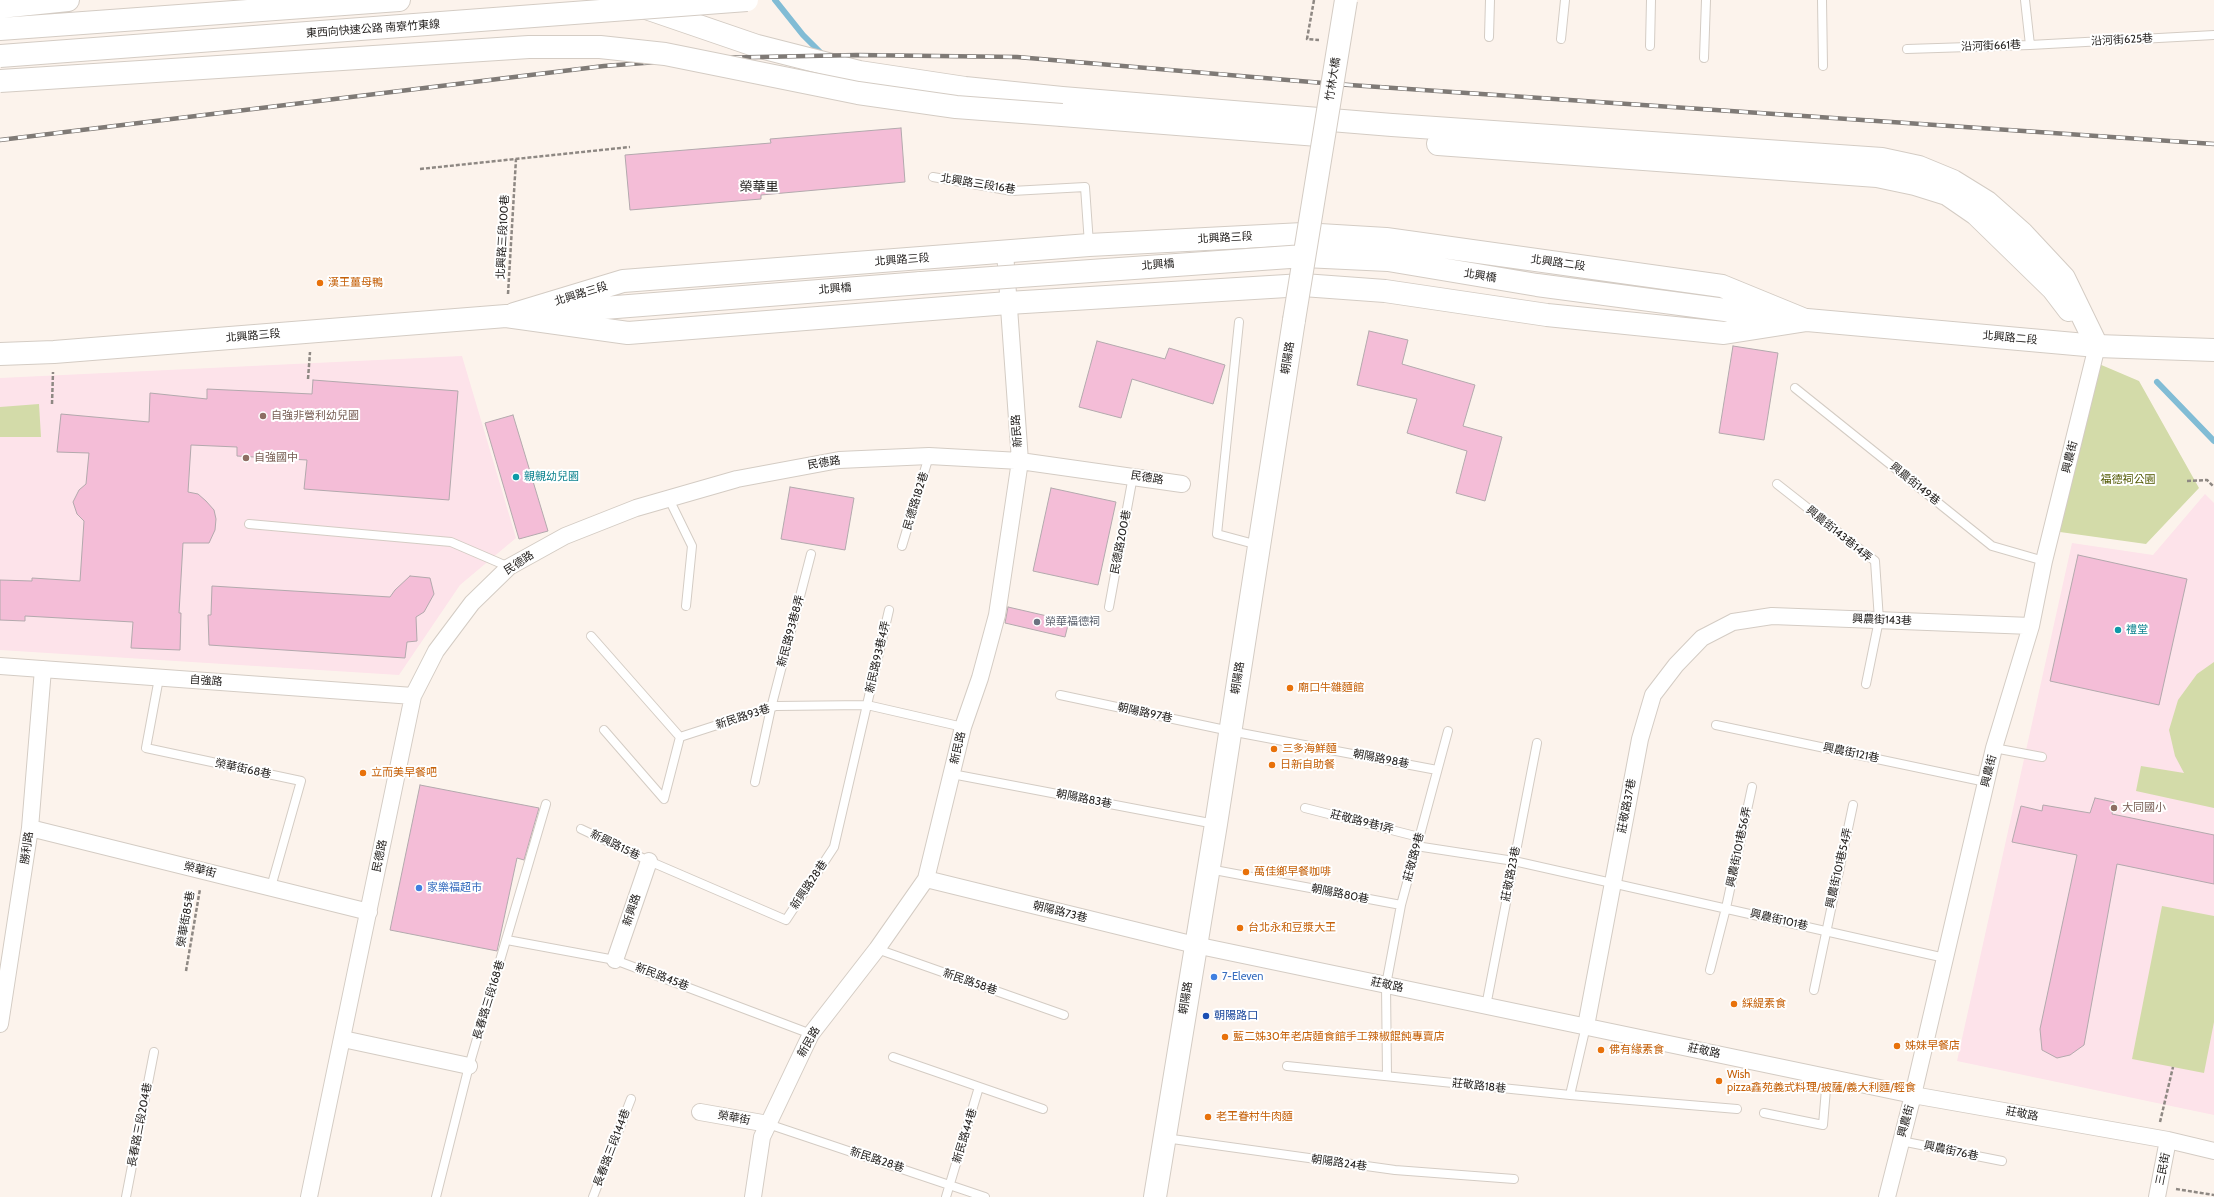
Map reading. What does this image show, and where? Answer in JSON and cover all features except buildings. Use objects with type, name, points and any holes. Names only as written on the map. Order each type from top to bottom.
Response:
[{"type":"main road","points":[[0,7],[68,0]]},
{"type":"main road","points":[[0,30],[399,0]]},
{"type":"main road","points":[[618,0],[665,13],[757,46],[859,72],[965,88],[1392,133]]},
{"type":"main road","name":"東西向快速公路 南寮竹東線","points":[[0,56],[746,0]]},
{"type":"main road","name":"竹林大橋","points":[[1320,159],[1346,0]]},
{"type":"main road","points":[[0,81],[529,47],[600,47],[665,54],[858,93],[956,107],[1392,133],[1882,159],[1919,167],[1953,181],[1987,202],[2022,233],[2064,278],[2097,346]]},
{"type":"main road","name":"朝陽路","points":[[1154,1197],[1216,824],[1320,159]]},
{"type":"main road","name":"北興路二段","points":[[1303,234],[1386,239],[1722,286],[1807,320]]},
{"type":"main road","name":"北興路三段","points":[[0,354],[54,352],[506,316],[623,281],[1089,245],[1303,234]]},
{"type":"main road","name":"北興橋","points":[[506,316],[921,283],[1304,256],[1388,260],[1537,285],[1807,320]]},
{"type":"main road","name":"北興路二段","points":[[1303,285],[1385,291],[1547,315],[1724,333],[1807,320],[2097,346],[2214,350]]},
{"type":"main road","name":"北興路三段","points":[[506,316],[628,333],[1008,303],[1303,285]]},
{"type":"street","name":"新民路","points":[[753,1197],[762,1137],[811,1034],[877,949],[926,879],[964,726],[980,678],[997,615],[1020,461],[1005,252]]},
{"type":"street","name":"興農街","points":[[1886,1197],[1913,1095],[1994,748],[2030,626],[2044,561],[2097,346]]},
{"type":"street","name":"民德路","points":[[309,1197],[413,696],[436,651],[472,603],[509,567],[564,536],[636,508],[737,479],[839,460],[929,456],[1020,461],[1182,484]]},
{"type":"street","name":"興農街143巷","points":[[1733,622],[1772,616],[2030,626]]},
{"type":"street","name":"莊敬路37巷","points":[[1586,1026],[1640,739],[1653,696],[1676,665],[1702,638],[1733,622]]},
{"type":"street","name":"自強路","points":[[0,666],[413,696]]},
{"type":"street","name":"勝利路","points":[[0,1027],[30,828],[43,669]]},
{"type":"street","name":"榮華街","points":[[30,828],[369,912]]},
{"type":"street","name":"新興路","points":[[615,960],[648,861]]},
{"type":"street","name":"朝陽路73巷","points":[[926,879],[1195,945]]},
{"type":"street","name":"莊敬路","points":[[1195,945],[1913,1095],[2162,1139],[2214,1151]]},
{"type":"street","points":[[343,1039],[469,1066]]},
{"type":"street","name":"榮華街","points":[[700,1112],[768,1124]]},
{"type":"street","name":"三民街","points":[[2158,1191],[2162,1139]]},
{"type":"lane","points":[[1489,37],[1490,0]]},
{"type":"lane","points":[[1561,39],[1565,0]]},
{"type":"lane","points":[[1650,46],[1651,0]]},
{"type":"lane","points":[[1704,58],[1706,0]]},
{"type":"lane","points":[[1822,0],[1823,66]]},
{"type":"lane","name":"沿河街661巷","points":[[1907,49],[2030,45],[2025,0]]},
{"type":"lane","name":"沿河街625巷","points":[[2030,45],[2214,35]]},
{"type":"lane","name":"北興路三段16巷","points":[[933,177],[1012,191],[1085,188],[1089,245]]},
{"type":"lane","points":[[1239,322],[1217,534],[1259,546]]},
{"type":"lane","name":"興農街149巷","points":[[1795,388],[1992,546],[2044,561]]},
{"type":"lane","name":"民德路182巷","points":[[902,546],[929,456]]},
{"type":"lane","name":"民德路200巷","points":[[1109,607],[1133,476]]},
{"type":"lane","name":"興農街143巷14弄","points":[[1777,484],[1875,561],[1880,620],[1866,684]]},
{"type":"lane","points":[[669,499],[692,546],[686,606]]},
{"type":"lane","points":[[249,524],[451,542],[509,567]]},
{"type":"lane","name":"新民路93巷8弄","points":[[755,782],[771,708],[811,554]]},
{"type":"lane","name":"新民路93巷4弄","points":[[867,705],[889,610]]},
{"type":"lane","points":[[591,636],[680,737],[664,799],[604,730]]},
{"type":"lane","name":"榮華街68巷","points":[[160,678],[146,748],[301,781],[271,887]]},
{"type":"lane","name":"朝陽路97巷","points":[[1060,695],[1230,731]]},
{"type":"lane","name":"新民路93巷","points":[[680,737],[771,708],[867,705],[964,726]]},
{"type":"lane","name":"新興路28巷","points":[[648,861],[786,920],[834,847],[867,705]]},
{"type":"lane","name":"興農街121巷","points":[[1716,725],[1986,782]]},
{"type":"lane","name":"朝陽路98巷","points":[[1230,731],[1437,770]]},
{"type":"lane","name":"莊敬路9巷","points":[[1386,985],[1400,905],[1448,731]]},
{"type":"lane","name":"莊敬路23巷","points":[[1486,1006],[1538,743]]},
{"type":"lane","points":[[1994,748],[2042,757]]},
{"type":"lane","name":"朝陽路83巷","points":[[952,774],[1216,824]]},
{"type":"lane","name":"興農街101巷56弄","points":[[1710,970],[1726,908],[1752,787]]},
{"type":"lane","name":"長春路三段168巷","points":[[436,1197],[469,1066],[546,804]]},
{"type":"lane","name":"興農街101巷54弄","points":[[1814,990],[1825,931],[1853,806]]},
{"type":"lane","name":"莊敬路9巷1弄","points":[[1305,808],[1419,837]]},
{"type":"lane","name":"新興路15巷","points":[[581,828],[648,861]]},
{"type":"lane","name":"興農街101巷","points":[[1416,846],[1514,861],[1945,958]]},
{"type":"lane","name":"朝陽路80巷","points":[[1208,868],[1400,905]]},
{"type":"lane","name":"新民路45巷","points":[[507,940],[615,960],[811,1034]]},
{"type":"lane","name":"新民路58巷","points":[[877,949],[1064,1015]]},
{"type":"lane","points":[[1386,985],[1387,1076]]},
{"type":"lane","points":[[1570,1095],[1586,1026]]},
{"type":"lane","name":"長春路三段204巷","points":[[126,1197],[154,1052]]},
{"type":"lane","points":[[894,1057],[1043,1109]]},
{"type":"lane","name":"莊敬路18巷","points":[[1287,1066],[1570,1095],[1738,1109]]},
{"type":"lane","points":[[1764,1113],[1823,1125],[1827,1077]]},
{"type":"lane","name":"新民路44巷","points":[[946,1197],[979,1087]]},
{"type":"lane","name":"長春路三段144巷","points":[[593,1197],[631,1099]]},
{"type":"lane","name":"新民路28巷","points":[[768,1124],[986,1197]]},
{"type":"lane","name":"朝陽路24巷","points":[[1164,1138],[1395,1170],[1514,1179]]},
{"type":"lane","name":"興農街76巷","points":[[1901,1141],[2002,1161]]},
{"type":"path","points":[[1314,0],[1307,39],[1339,42]]},
{"type":"path","points":[[420,169],[630,147]]},
{"type":"path","name":"北興路三段100巷","points":[[506,316],[516,159]]},
{"type":"path","points":[[308,379],[311,331]]},
{"type":"path","points":[[52,404],[54,352]]},
{"type":"path","points":[[2187,481],[2207,480],[2214,487]]},
{"type":"path","name":"榮華街85巷","points":[[186,971],[203,870]]},
{"type":"path","points":[[2162,1139],[2173,1067]]},
{"type":"path","points":[[2158,1191],[2214,1195]]},
{"type":"shaded area","name":"自強國中","points":[[462,356],[516,538],[460,585],[399,675],[0,650],[0,378]]},
{"type":"shaded area","name":"大同國小","points":[[2205,494],[2214,503],[2214,1115],[1957,1061],[2072,543],[2153,555]]},
{"type":"green space","name":"福德祠公園","points":[[2092,361],[2139,381],[2199,488],[2146,544],[2060,532]]},
{"type":"green space","points":[[39,404],[41,437],[0,437],[0,407]]},
{"type":"green space","points":[[2214,662],[2214,808],[2136,791],[2141,766],[2184,773],[2175,756],[2169,730],[2178,700],[2197,674]]},
{"type":"green space","points":[[2162,906],[2214,916],[2214,1022],[2204,1073],[2132,1059]]},
{"type":"waterway","points":[[775,0],[803,35],[824,56]]},
{"type":"waterway","points":[[2157,382],[2214,441]]},
{"type":"railway","points":[[0,140],[604,66],[710,58],[857,55],[1017,57],[1335,84],[2214,144]]},
{"type":"place","name":"漢王薑母鴨","points":[[320,283]]},
{"type":"place","name":"自強非營利幼兒園","points":[[263,416]]},
{"type":"place","name":"自強國中","points":[[246,458]]},
{"type":"place","name":"親親幼兒園","points":[[516,477]]},
{"type":"place","name":"榮華福德祠","points":[[1037,622]]},
{"type":"place","name":"禮堂","points":[[2118,630]]},
{"type":"place","name":"廟口牛雜麵館","points":[[1290,688]]},
{"type":"place","name":"三多海鮮麵","points":[[1274,749]]},
{"type":"place","name":"日新自助餐","points":[[1272,765]]},
{"type":"place","name":"立而美早餐吧","points":[[363,773]]},
{"type":"place","name":"大同國小","points":[[2114,808]]},
{"type":"place","name":"萬佳鄉早餐咖啡","points":[[1246,872]]},
{"type":"place","name":"家樂福超市","points":[[419,888]]},
{"type":"place","name":"台北永和豆漿大王","points":[[1240,928]]},
{"type":"place","name":"7-Eleven","points":[[1214,977]]},
{"type":"place","name":"綵緹素食","points":[[1734,1004]]},
{"type":"place","name":"朝陽路口","points":[[1206,1016]]},
{"type":"place","name":"藍二姊30年老店麵食館手工辣椒餛飩專賣店","points":[[1225,1037]]},
{"type":"place","name":"姊妹早餐店","points":[[1897,1046]]},
{"type":"place","name":"佛有緣素食","points":[[1601,1050]]},
{"type":"place","name":"Wish pizza鑫苑義式料理/披薩/義大利麵/輕食","points":[[1719,1081]]},
{"type":"place","name":"老王眷村牛肉麵","points":[[1208,1117]]},
{"type":"district","name":"榮華里","points":[[759,187]]}]
